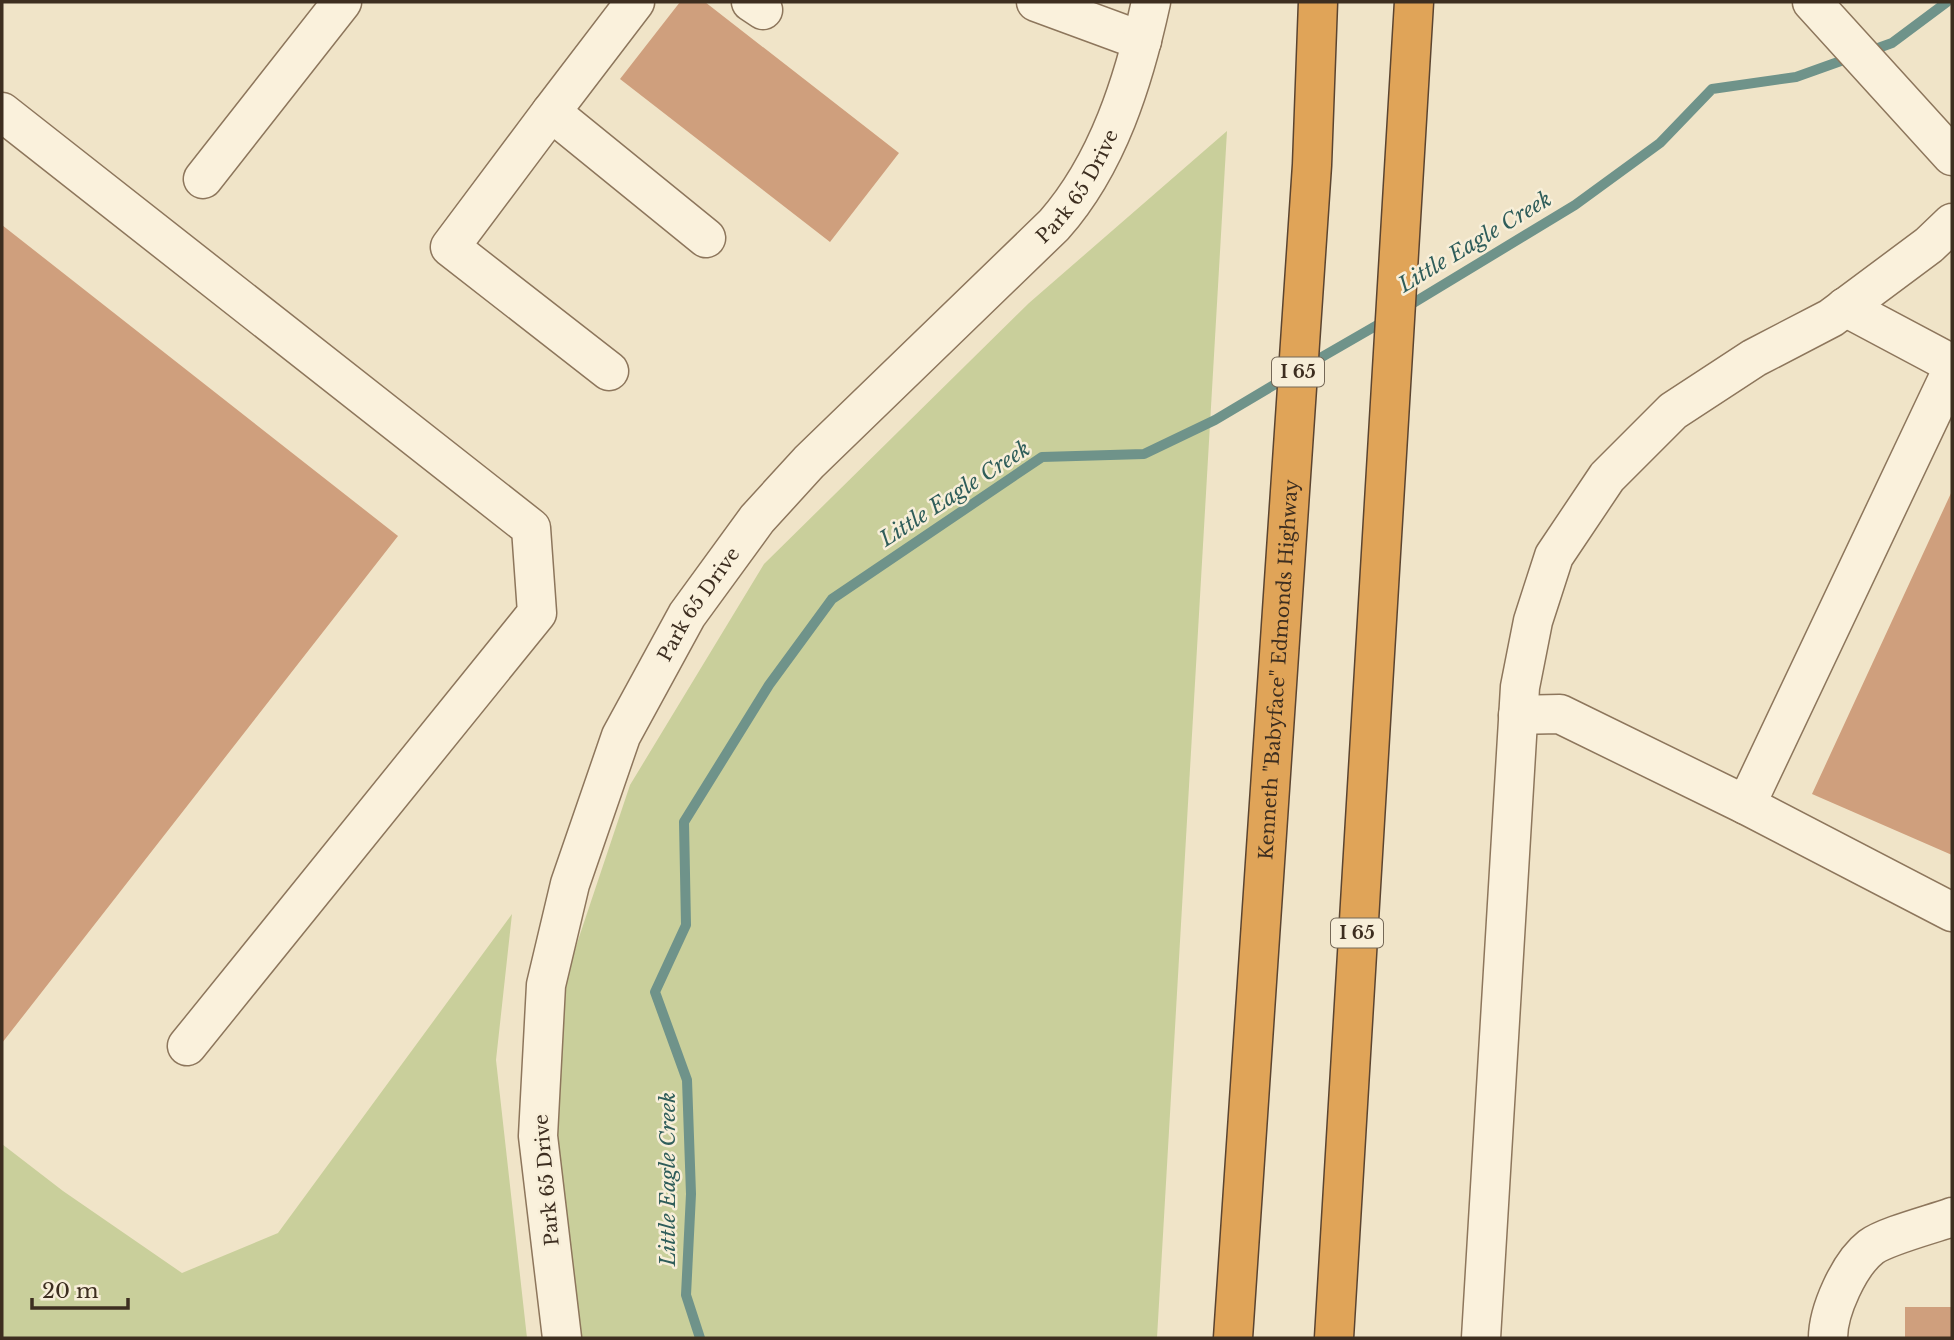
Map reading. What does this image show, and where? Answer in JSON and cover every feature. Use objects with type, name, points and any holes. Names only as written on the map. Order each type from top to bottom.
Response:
[{"type":"highway","name":"Kenneth \"Babyface\" Edmonds Highway","points":[[1233,1338],[1312,165],[1318,2]]},
{"type":"highway","name":"I 65","points":[[1334,1338],[1405,114],[1414,2]]},
{"type":"street","points":[[203,179],[341,2]]},
{"type":"street","points":[[609,371],[450,247],[635,2]]},
{"type":"street","points":[[1036,2],[1142,41]]},
{"type":"street","name":"Park 65 Drive","points":[[562,1338],[538,1136],[546,985],[570,884],[621,736],[687,615],[757,519],[809,462],[1054,225],[1076,199],[1104,150],[1142,41],[1151,2]]},
{"type":"street","points":[[1812,2],[1949,153]]},
{"type":"street","points":[[2,112],[531,528],[537,612],[187,1046]]},
{"type":"street","points":[[551,112],[706,238]]},
{"type":"street","points":[[1481,1338],[1518,715],[1533,621],[1554,556],[1606,477],[1673,411],[1754,358],[1845,307],[1929,245],[1952,223]]},
{"type":"street","points":[[1845,307],[1952,364]]},
{"type":"street","points":[[1746,805],[1952,370]]},
{"type":"street","points":[[1518,715],[1560,714],[1746,805],[1952,912]]},
{"type":"street","points":[[1828,1338],[1828,1329],[1844,1280],[1871,1247],[1952,1217]]},
{"type":"green space","points":[[1227,131],[1157,1338],[581,1338],[550,1108],[559,997],[630,785],[764,564],[1029,303]]},
{"type":"green space","points":[[512,914],[496,1060],[527,1338],[2,1338],[2,1144],[63,1191],[182,1273],[278,1233]]},
{"type":"building","points":[[680,2],[705,2],[899,153],[830,242],[620,79]]},
{"type":"building","points":[[2,225],[398,536],[2,1043]]},
{"type":"building","points":[[1952,491],[1952,855],[1812,794]]},
{"type":"building","points":[[1905,1307],[1952,1307],[1952,1338],[1905,1338]]},
{"type":"waterway","name":"Little Eagle Creek","points":[[1867,52],[1892,43],[1947,2]]},
{"type":"waterway","name":"Little Eagle Creek","points":[[1405,308],[1575,205],[1660,143],[1712,89],[1796,77],[1852,57]]},
{"type":"waterway","name":"Little Eagle Creek","points":[[1308,365],[1386,320]]},
{"type":"waterway","name":"Little Eagle Creek","points":[[700,1338],[686,1295],[691,1194],[687,1080],[655,992],[686,925],[684,822],[769,685],[832,599],[1042,457],[1144,454],[1215,420],[1289,376]]}]
